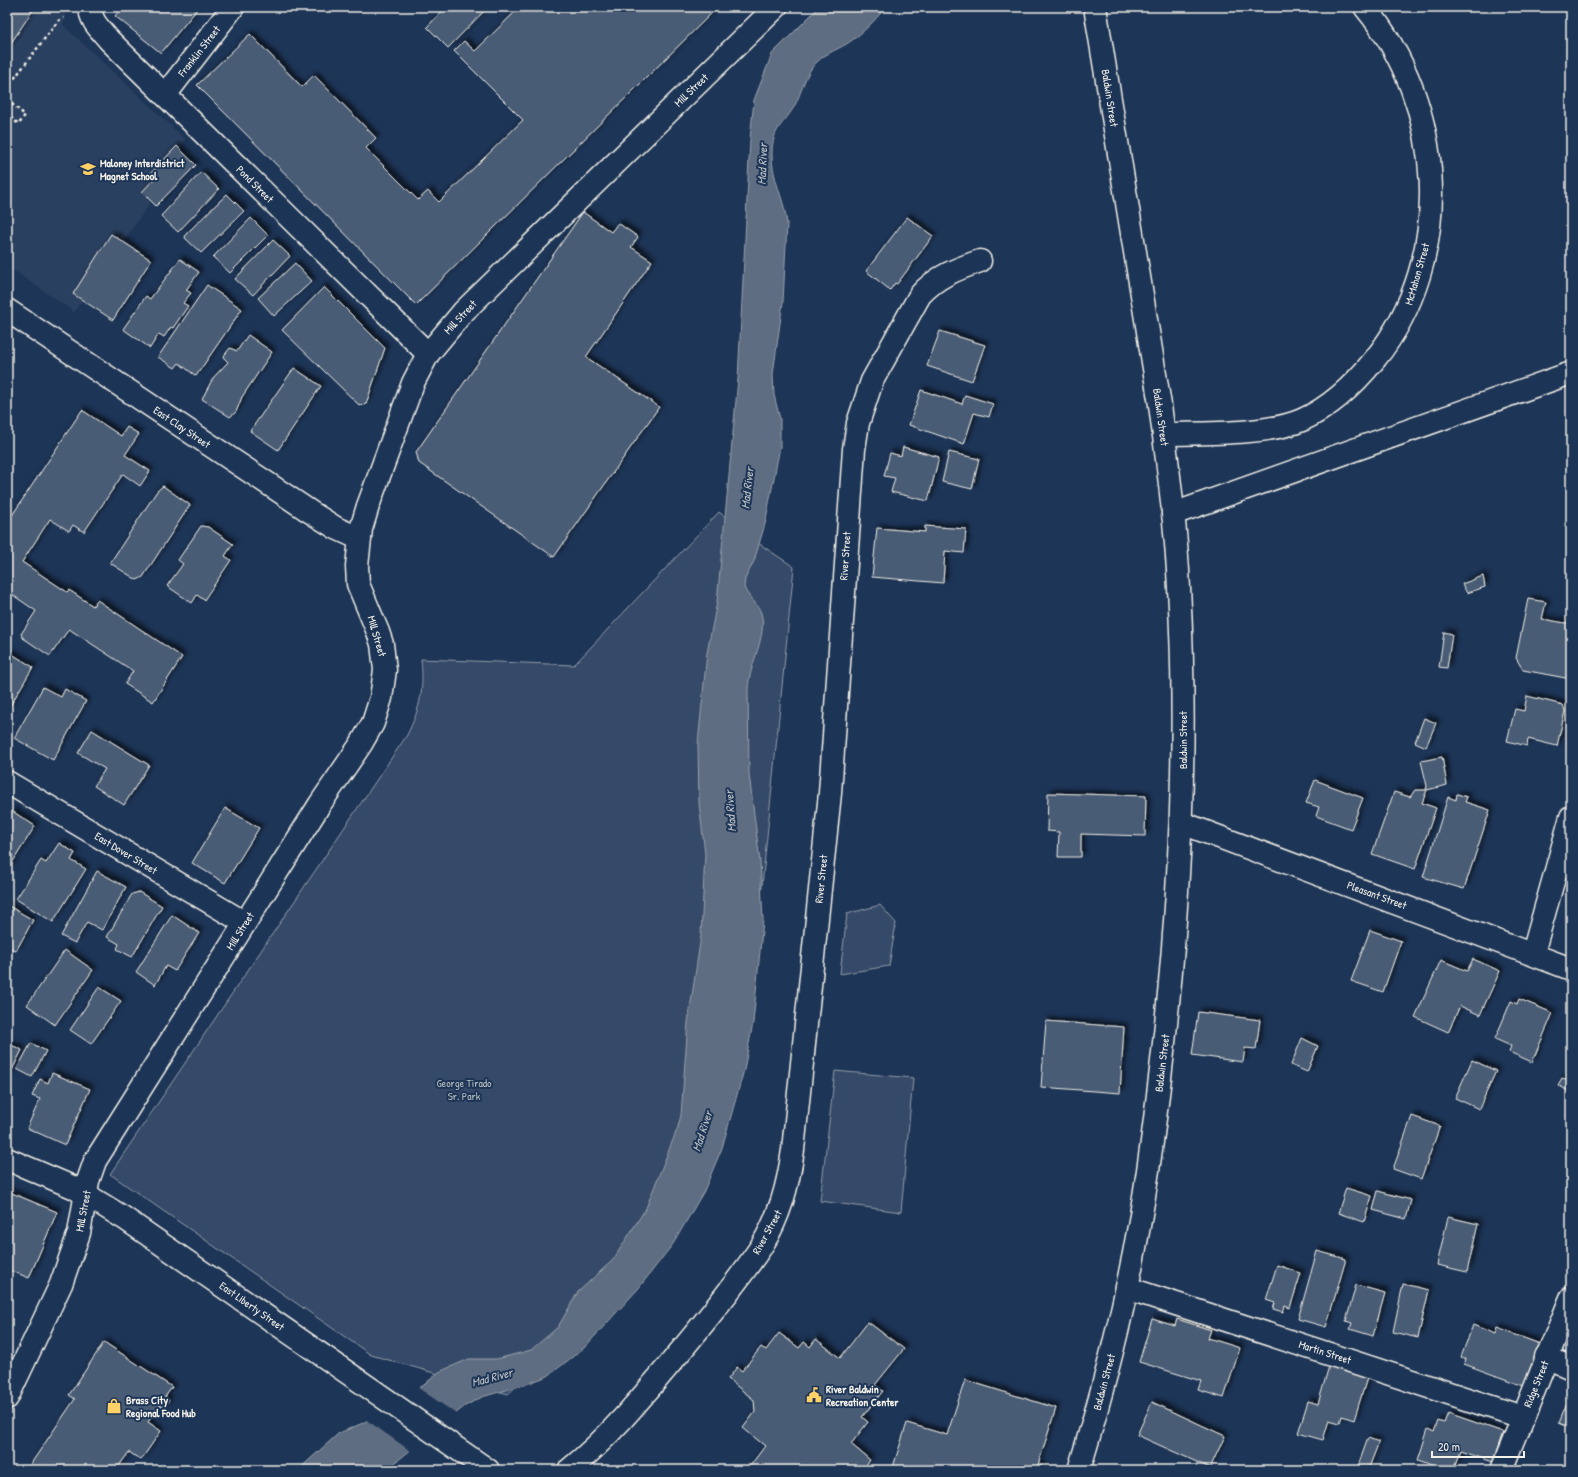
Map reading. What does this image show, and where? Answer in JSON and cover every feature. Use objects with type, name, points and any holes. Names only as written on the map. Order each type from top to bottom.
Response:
[{"type":"main road","name":"Franklin Street","points":[[165,95],[233,7]]},
{"type":"main road","name":"Mill Street","points":[[7,1398],[61,1284],[79,1232],[86,1195],[95,1161],[320,804],[361,744],[372,723],[381,698],[385,670],[378,632],[358,584],[357,566],[360,539],[368,506],[402,410],[413,383],[428,354],[463,312],[776,7]]},
{"type":"main road","name":"Baldwin Street","points":[[1079,1470],[1127,1288],[1148,1172],[1169,1000],[1182,823],[1183,683],[1179,585],[1173,514],[1164,434],[1095,7]]},
{"type":"main road","name":"McMahon Street","points":[[1164,434],[1261,429],[1289,425],[1313,414],[1337,398],[1368,368],[1384,347],[1406,310],[1422,264],[1427,239],[1432,184],[1430,161],[1422,119],[1411,83],[1387,36],[1365,7]]},
{"type":"main road","name":"Pond Street","points":[[80,11],[92,18],[96,25],[165,95],[428,354]]},
{"type":"main road","name":"River Street","points":[[569,1470],[586,1456],[619,1424],[689,1342],[761,1247],[770,1232],[784,1200],[793,1150],[830,793],[850,483],[858,423],[872,381],[920,295],[930,284],[942,275],[980,261]]},
{"type":"main road","name":"East Clay Street","points":[[7,310],[308,511],[336,528],[360,539]]},
{"type":"main road","points":[[1173,514],[1571,373]]},
{"type":"main road","name":"East Dover Street","points":[[7,782],[245,924]]},
{"type":"main road","points":[[1533,953],[1571,817]]},
{"type":"main road","name":"Pleasant Street","points":[[1182,823],[1533,953],[1571,969]]},
{"type":"main road","name":"East Liberty Street","points":[[7,1159],[86,1195],[124,1218],[488,1470]]},
{"type":"main road","name":"Martin Street","points":[[1127,1288],[1522,1417]]},
{"type":"main road","name":"Ridge Street","points":[[1502,1470],[1546,1357],[1571,1298]]},
{"type":"main road","points":[[1546,1357],[1571,1368]]},
{"type":"path","points":[[7,88],[58,22],[80,11]]},
{"type":"path","points":[[7,100],[25,115],[19,124],[7,115]]},
{"type":"shaded area","name":"Maloney Interdistrict Magnet School","points":[[7,7],[67,7],[63,25],[185,139],[153,199],[74,312],[7,266]]},
{"type":"green space","name":"George Tirado Sr. Park","points":[[719,512],[761,545],[794,567],[755,956],[743,1052],[579,1328],[508,1394],[371,1355],[110,1174],[407,735],[416,716],[422,689],[421,659],[574,665]]},
{"type":"green space","points":[[880,905],[896,923],[889,966],[840,974],[847,914]]},
{"type":"green space","points":[[835,1071],[913,1078],[901,1212],[820,1201]]},
{"type":"water","name":"Mad River","points":[[819,7],[886,7],[870,25],[856,37],[817,62],[809,72],[797,102],[790,114],[776,132],[773,144],[772,162],[784,206],[787,224],[783,302],[773,374],[774,395],[780,419],[780,447],[765,524],[754,561],[745,579],[744,587],[745,591],[760,609],[762,622],[762,631],[751,670],[748,689],[749,774],[760,862],[763,920],[753,1023],[744,1070],[722,1148],[704,1191],[673,1244],[638,1289],[584,1348],[548,1376],[527,1384],[482,1397],[465,1406],[386,1470],[298,1470],[339,1433],[363,1423],[424,1385],[439,1372],[469,1359],[497,1359],[531,1350],[558,1327],[578,1292],[613,1260],[646,1208],[678,1127],[681,1115],[688,1022],[701,936],[705,854],[699,803],[698,744],[707,653],[717,602],[738,379],[750,139],[754,100],[772,54]]},
{"type":"pier","points":[[417,1387],[458,1415],[412,1452],[365,1419]]},
{"type":"building","points":[[7,7],[35,7],[7,49]]},
{"type":"building","points":[[122,7],[199,7],[161,53],[115,16]]},
{"type":"building","points":[[446,7],[488,7],[448,48],[427,27]]},
{"type":"building","points":[[520,7],[718,7],[416,305],[197,85],[250,34],[302,87],[314,75],[376,138],[366,148],[418,200],[428,191],[439,202],[523,120],[454,51],[464,41],[475,51]]},
{"type":"building","points":[[177,146],[196,165],[156,206],[142,192],[154,179],[149,175]]},
{"type":"building","points":[[201,172],[219,189],[178,232],[161,216]]},
{"type":"building","points":[[227,194],[244,211],[201,253],[185,238],[186,234]]},
{"type":"building","points":[[583,212],[611,232],[618,223],[638,237],[631,247],[652,261],[586,357],[659,407],[554,557],[419,463],[416,452]]},
{"type":"building","points":[[907,217],[933,236],[897,284],[895,283],[890,290],[866,271]]},
{"type":"building","points":[[251,218],[268,235],[230,273],[213,257]]},
{"type":"building","points":[[111,234],[151,260],[113,320],[73,294]]},
{"type":"building","points":[[273,240],[290,256],[253,295],[235,279]]},
{"type":"building","points":[[180,259],[199,272],[186,290],[191,293],[183,303],[188,306],[173,328],[171,327],[164,337],[159,334],[150,348],[123,329],[146,296],[150,299]]},
{"type":"building","points":[[295,263],[312,281],[274,316],[258,298]]},
{"type":"building","points":[[207,285],[242,309],[196,376],[179,363],[175,368],[158,357]]},
{"type":"building","points":[[324,287],[385,348],[366,404],[360,406],[282,330]]},
{"type":"building","points":[[940,331],[985,345],[972,381],[927,366]]},
{"type":"building","points":[[248,335],[272,352],[242,397],[236,412],[230,417],[202,399],[213,378],[228,362],[223,357],[230,348],[237,351]]},
{"type":"building","points":[[294,368],[321,386],[278,450],[250,431]]},
{"type":"building","points":[[921,390],[962,404],[965,395],[993,404],[989,417],[974,413],[964,444],[909,425]]},
{"type":"building","points":[[82,410],[121,436],[127,427],[139,434],[125,455],[150,471],[140,486],[123,474],[84,532],[73,525],[69,531],[50,519],[22,562],[67,592],[69,590],[93,606],[97,600],[182,657],[153,702],[125,684],[133,671],[69,629],[50,656],[23,638],[21,634],[36,611],[7,591],[7,523]]},
{"type":"building","points":[[903,447],[939,457],[928,501],[891,492],[895,478],[884,476],[890,453],[901,456]]},
{"type":"building","points":[[949,452],[979,459],[972,489],[942,482]]},
{"type":"building","points":[[163,486],[190,505],[143,577],[137,580],[110,563],[157,491]]},
{"type":"building","points":[[201,526],[208,527],[233,544],[225,556],[231,560],[204,600],[197,595],[192,603],[167,586],[183,564],[178,560]]},
{"type":"building","points":[[925,526],[966,529],[964,553],[945,551],[943,583],[872,577],[877,528],[925,532]]},
{"type":"building","points":[[1483,576],[1485,587],[1467,593],[1462,584]]},
{"type":"building","points":[[1528,599],[1546,602],[1542,619],[1571,624],[1571,679],[1523,670],[1516,658]]},
{"type":"building","points":[[1444,632],[1452,634],[1447,668],[1439,667]]},
{"type":"building","points":[[7,651],[33,667],[7,711]]},
{"type":"building","points":[[43,687],[61,697],[65,689],[86,701],[53,760],[14,738]]},
{"type":"building","points":[[1527,696],[1563,705],[1565,711],[1557,746],[1528,739],[1527,746],[1507,741],[1515,709],[1524,711]]},
{"type":"building","points":[[1424,718],[1436,723],[1426,747],[1415,742]]},
{"type":"building","points":[[92,730],[149,765],[124,805],[94,786],[105,769],[78,753]]},
{"type":"building","points":[[1442,757],[1447,785],[1427,790],[1422,803],[1436,808],[1415,869],[1372,854],[1394,792],[1410,797],[1415,790],[1426,790],[1427,786],[1421,761]]},
{"type":"building","points":[[1315,780],[1363,798],[1351,829],[1316,816],[1319,807],[1306,803]]},
{"type":"building","points":[[1048,793],[1146,796],[1145,836],[1081,834],[1081,857],[1058,857],[1059,832],[1047,831]]},
{"type":"building","points":[[1457,794],[1467,797],[1465,802],[1490,810],[1464,889],[1423,877],[1448,797],[1456,800]]},
{"type":"building","points":[[225,808],[259,828],[225,883],[192,863]]},
{"type":"building","points":[[12,811],[35,826],[7,871],[7,819]]},
{"type":"building","points":[[59,843],[75,853],[71,860],[86,869],[53,922],[16,899],[41,860],[46,863]]},
{"type":"building","points":[[97,871],[126,887],[102,930],[87,922],[75,943],[61,936]]},
{"type":"building","points":[[139,892],[162,906],[132,957],[117,949],[119,944],[107,937],[132,894]]},
{"type":"building","points":[[7,905],[33,920],[16,951],[9,947],[7,950]]},
{"type":"building","points":[[172,915],[199,933],[175,971],[166,966],[155,985],[136,972]]},
{"type":"building","points":[[1370,930],[1401,941],[1383,992],[1351,981]]},
{"type":"building","points":[[65,950],[93,970],[55,1025],[27,1005]]},
{"type":"building","points":[[1473,959],[1500,971],[1480,1015],[1460,1006],[1448,1032],[1415,1017],[1441,960],[1467,971]]},
{"type":"building","points":[[99,987],[121,1001],[91,1044],[70,1030]]},
{"type":"building","points":[[1519,999],[1553,1013],[1532,1062],[1509,1052],[1511,1046],[1495,1039],[1511,1001],[1517,1004]]},
{"type":"building","points":[[1198,1012],[1260,1020],[1256,1049],[1245,1048],[1243,1062],[1192,1055]]},
{"type":"building","points":[[1046,1021],[1124,1027],[1120,1093],[1041,1087]]},
{"type":"building","points":[[1302,1038],[1318,1046],[1307,1072],[1291,1065]]},
{"type":"building","points":[[7,1043],[22,1050],[7,1080]]},
{"type":"building","points":[[31,1043],[46,1051],[32,1077],[17,1069]]},
{"type":"building","points":[[1472,1060],[1496,1071],[1479,1109],[1455,1098]]},
{"type":"building","points":[[52,1073],[90,1089],[65,1145],[27,1128],[40,1099],[32,1096],[40,1079],[48,1083]]},
{"type":"building","points":[[1562,1078],[1568,1081],[1568,1091],[1558,1085]]},
{"type":"building","points":[[1412,1116],[1440,1126],[1421,1179],[1393,1169]]},
{"type":"building","points":[[1346,1188],[1372,1196],[1364,1222],[1338,1213]]},
{"type":"building","points":[[7,1191],[57,1212],[29,1278],[7,1269]]},
{"type":"building","points":[[1378,1191],[1411,1200],[1406,1219],[1373,1210]]},
{"type":"building","points":[[1448,1217],[1478,1224],[1467,1272],[1437,1265]]},
{"type":"building","points":[[1317,1251],[1346,1259],[1326,1327],[1298,1319]]},
{"type":"building","points":[[1277,1265],[1301,1273],[1290,1308],[1285,1306],[1283,1312],[1273,1309],[1275,1303],[1266,1300]]},
{"type":"building","points":[[1403,1284],[1429,1290],[1418,1338],[1393,1332]]},
{"type":"building","points":[[1356,1285],[1385,1293],[1373,1336],[1350,1329],[1352,1323],[1346,1321]]},
{"type":"building","points":[[1152,1319],[1175,1326],[1177,1319],[1211,1330],[1208,1338],[1240,1348],[1224,1398],[1198,1390],[1201,1381],[1139,1362]]},
{"type":"building","name":"River Baldwin Recreation Center","points":[[868,1322],[904,1349],[875,1385],[883,1391],[862,1417],[868,1422],[851,1444],[870,1460],[862,1470],[747,1470],[765,1446],[743,1428],[755,1412],[754,1400],[728,1379],[737,1367],[742,1371],[761,1347],[766,1350],[779,1333],[799,1348],[804,1342],[810,1347],[816,1339],[840,1358]]},
{"type":"building","points":[[1473,1325],[1495,1334],[1497,1328],[1540,1344],[1524,1386],[1464,1364],[1466,1359],[1461,1357]]},
{"type":"building","name":"Brass City Regional Food Hub","points":[[104,1342],[172,1387],[165,1397],[169,1400],[164,1408],[160,1405],[148,1422],[161,1431],[141,1460],[129,1452],[116,1470],[38,1470],[30,1465],[75,1399],[69,1395]]},
{"type":"building","points":[[1329,1366],[1367,1378],[1354,1420],[1342,1416],[1340,1423],[1329,1420],[1323,1440],[1298,1433],[1308,1401],[1318,1404]]},
{"type":"building","points":[[965,1380],[1056,1408],[1038,1465],[1044,1467],[1043,1470],[892,1470],[907,1423],[947,1435]]},
{"type":"building","points":[[1571,1394],[1571,1428],[1559,1423]]},
{"type":"building","points":[[1152,1402],[1225,1436],[1210,1468],[1137,1435]]},
{"type":"building","points":[[1448,1413],[1503,1432],[1493,1462],[1461,1451],[1454,1470],[1446,1470],[1418,1460],[1428,1429],[1434,1432],[1438,1421],[1444,1423]]},
{"type":"building","points":[[1368,1438],[1379,1442],[1368,1470],[1358,1466]]},
{"type":"place","name":"Maloney Interdistrict Magnet School","points":[[88,169]]},
{"type":"place","name":"River Baldwin Recreation Center","points":[[814,1395]]},
{"type":"place","name":"Brass City Regional Food Hub","points":[[114,1406]]}]
